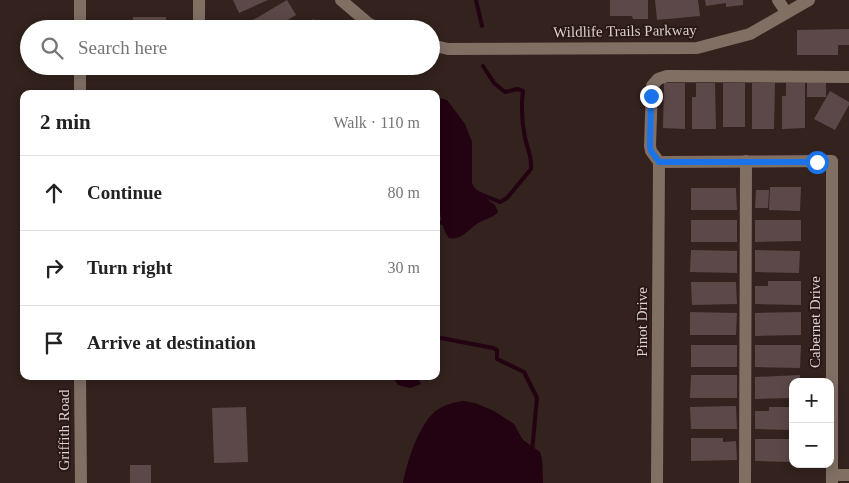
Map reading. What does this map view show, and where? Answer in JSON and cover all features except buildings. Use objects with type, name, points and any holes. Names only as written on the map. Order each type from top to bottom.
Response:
[{"type":"street","points":[[80,0],[80,20]]},
{"type":"street","points":[[199,0],[199,20]]},
{"type":"street","points":[[341,0],[364,20]]},
{"type":"street","points":[[778,0],[786,12]]},
{"type":"street","name":"Wildlife Trails Parkway","points":[[440,47],[448,49],[697,48],[750,34],[809,0]]},
{"type":"street","points":[[80,75],[80,90]]},
{"type":"street","points":[[745,483],[746,162],[659,162],[651,151],[650,146],[652,86],[658,79],[667,76],[849,77]]},
{"type":"street","name":"Pinot Drive","points":[[657,483],[659,162]]},
{"type":"street","name":"Cabernet Drive","points":[[746,162],[817,162],[832,166],[832,479]]},
{"type":"street","name":"Griffith Road","points":[[80,380],[80,483]]},
{"type":"street","points":[[832,479],[849,476]]},
{"type":"shaded area","points":[[440,98],[447,100],[465,124],[472,142],[472,183],[476,191],[495,205],[498,212],[492,217],[476,224],[462,236],[454,238],[449,238],[442,224],[440,212]]},
{"type":"shaded area","points":[[395,380],[419,380],[421,384],[410,388],[398,385]]},
{"type":"shaded area","points":[[463,401],[475,403],[494,411],[514,424],[523,440],[540,452],[543,483],[403,483],[411,454],[419,433],[425,424],[440,408]]},
{"type":"waterway","points":[[476,0],[482,26]]},
{"type":"waterway","points":[[473,189],[500,202],[507,198],[531,169],[523,120],[523,91],[517,89],[505,92],[494,83],[483,66]]},
{"type":"waterway","points":[[440,223],[446,221]]},
{"type":"waterway","points":[[440,338],[493,348],[497,350],[497,359],[524,372],[537,398],[532,452]]},
{"type":"route","points":[[651,96],[650,146],[651,151],[659,162],[817,162]]}]
